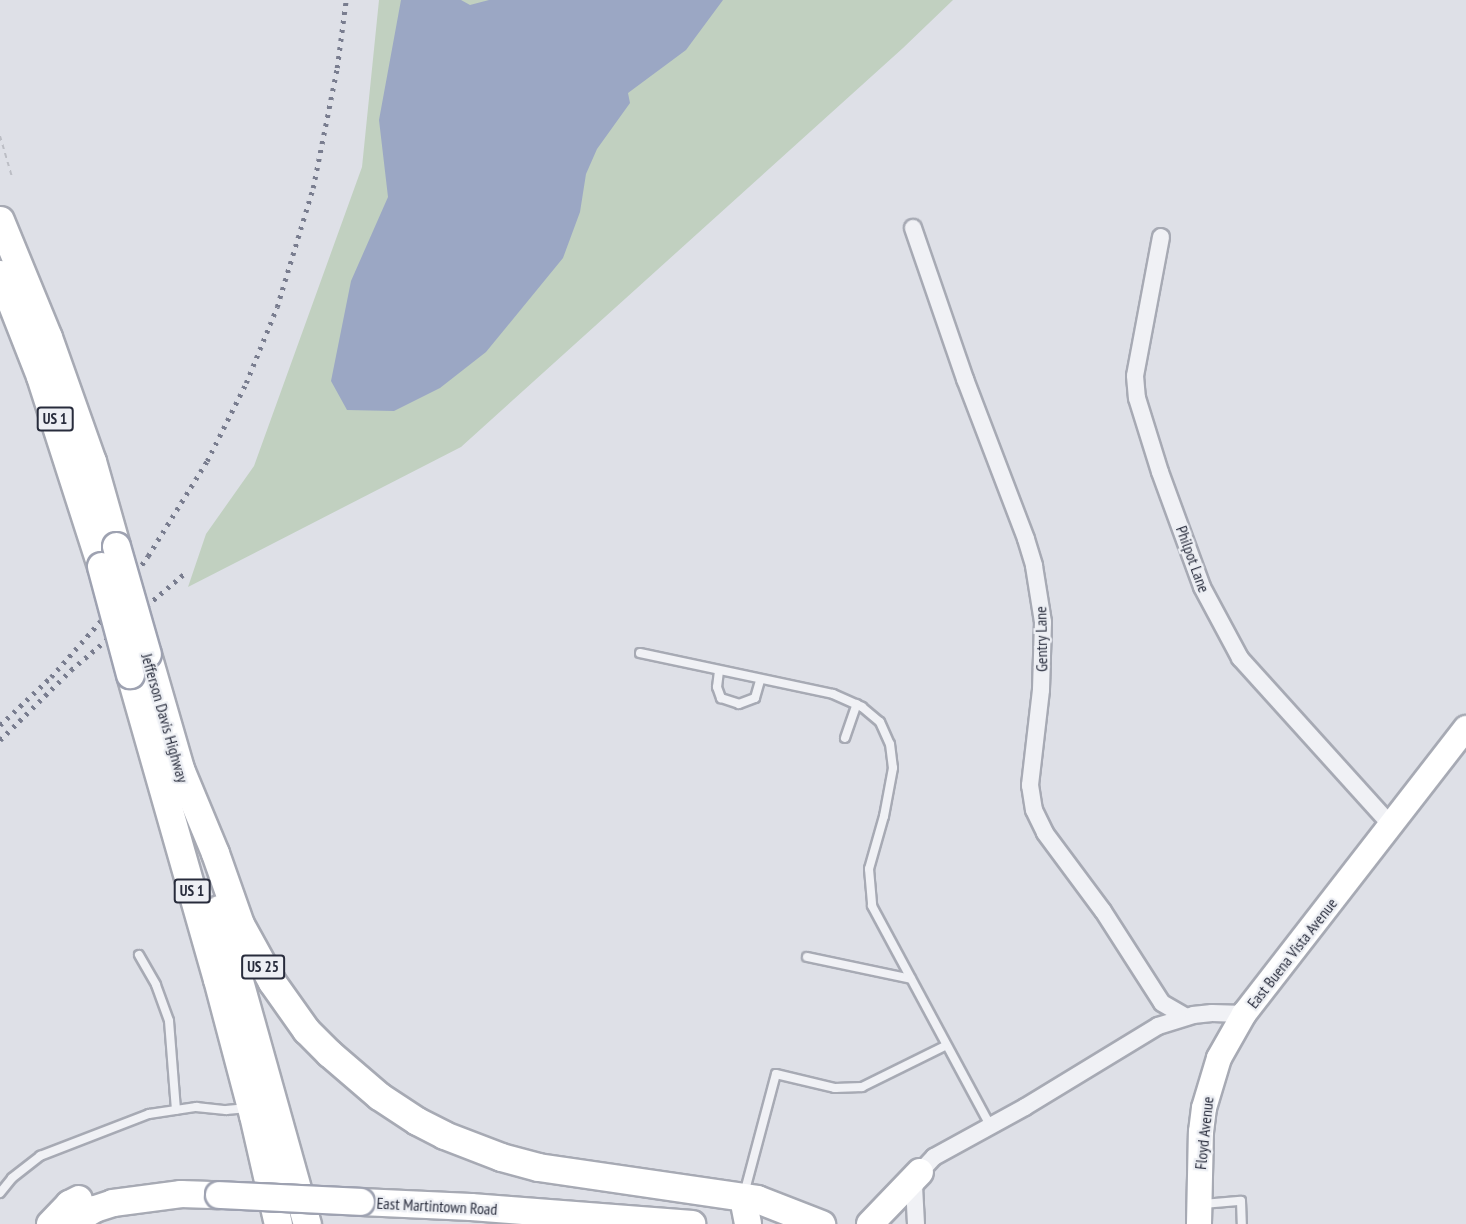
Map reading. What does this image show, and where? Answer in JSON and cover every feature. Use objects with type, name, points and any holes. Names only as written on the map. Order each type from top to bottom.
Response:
[{"type":"highway","name":"Jefferson Davis Highway","points":[[0,220],[51,345],[92,461],[109,556],[252,1111],[278,1224]]},
{"type":"highway","name":"Jefferson Davis Highway","points":[[0,274],[109,556]]},
{"type":"highway","name":"Jefferson Davis Highway","points":[[138,664],[178,764],[307,1224]]},
{"type":"highway","name":"US 25","points":[[178,764],[215,853],[231,904],[272,982],[306,1030],[329,1053],[380,1096],[426,1126],[501,1157],[538,1167],[757,1199],[821,1224]]},
{"type":"highway","points":[[252,1111],[255,1161],[263,1224]]},
{"type":"main road","name":"East Buena Vista Avenue","points":[[1244,1014],[1466,728]]},
{"type":"main road","name":"Floyd Avenue","points":[[1199,1214],[1204,1108],[1219,1058],[1244,1014]]},
{"type":"main road","points":[[870,1224],[920,1172]]},
{"type":"main road","name":"East Martintown Road","points":[[50,1224],[69,1204],[102,1189],[138,1187],[181,1194],[361,1202],[519,1217],[692,1224]]},
{"type":"main road","name":"East Martintown Road","points":[[70,1224],[95,1209],[113,1203],[181,1194]]},
{"type":"main road","points":[[743,1198],[748,1224]]},
{"type":"street","name":"Gentry Lane","points":[[913,228],[965,379],[1026,539],[1040,595],[1043,655],[1030,785],[1034,810],[1045,833],[1102,911],[1162,1003],[1186,1017]]},
{"type":"street","name":"Philpot Lane","points":[[1161,237],[1135,376],[1137,398],[1160,472],[1202,587],[1240,658],[1390,824]]},
{"type":"street","name":"East Buena Vista Avenue","points":[[920,1172],[934,1157],[1025,1107],[1142,1035],[1186,1017],[1212,1013],[1244,1014]]},
{"type":"street","points":[[916,1224],[914,1188],[920,1172]]},
{"type":"lane","points":[[640,653],[833,694],[857,704],[879,722],[893,756],[884,816],[869,869],[869,894],[877,918],[990,1125]]},
{"type":"lane","points":[[718,671],[717,687],[721,698],[739,704],[755,698],[760,680]]},
{"type":"lane","points":[[845,738],[857,704]]},
{"type":"lane","points":[[139,955],[156,985],[169,1021],[176,1110]]},
{"type":"lane","points":[[807,957],[911,979]]},
{"type":"lane","points":[[743,1198],[776,1074],[835,1088],[862,1087],[945,1046]]},
{"type":"lane","points":[[0,1193],[12,1178],[40,1156],[149,1114],[196,1107],[252,1111]]},
{"type":"lane","points":[[1199,1214],[1241,1201],[1242,1224]]},
{"type":"path","points":[[0,136],[12,177]]},
{"type":"green space","points":[[379,0],[953,0],[903,48],[461,447],[188,587],[206,534],[254,466],[362,167]]},
{"type":"water","points":[[401,0],[461,0],[470,5],[489,0],[723,0],[686,50],[628,93],[630,103],[597,149],[586,174],[580,212],[563,258],[486,352],[440,388],[394,411],[347,410],[331,381],[351,281],[388,197],[379,120]]},
{"type":"railway","points":[[0,725],[51,677],[105,616],[148,556],[207,461],[246,383],[277,307],[313,188],[337,68],[346,0]]},
{"type":"railway","points":[[0,740],[71,670],[186,572]]}]
